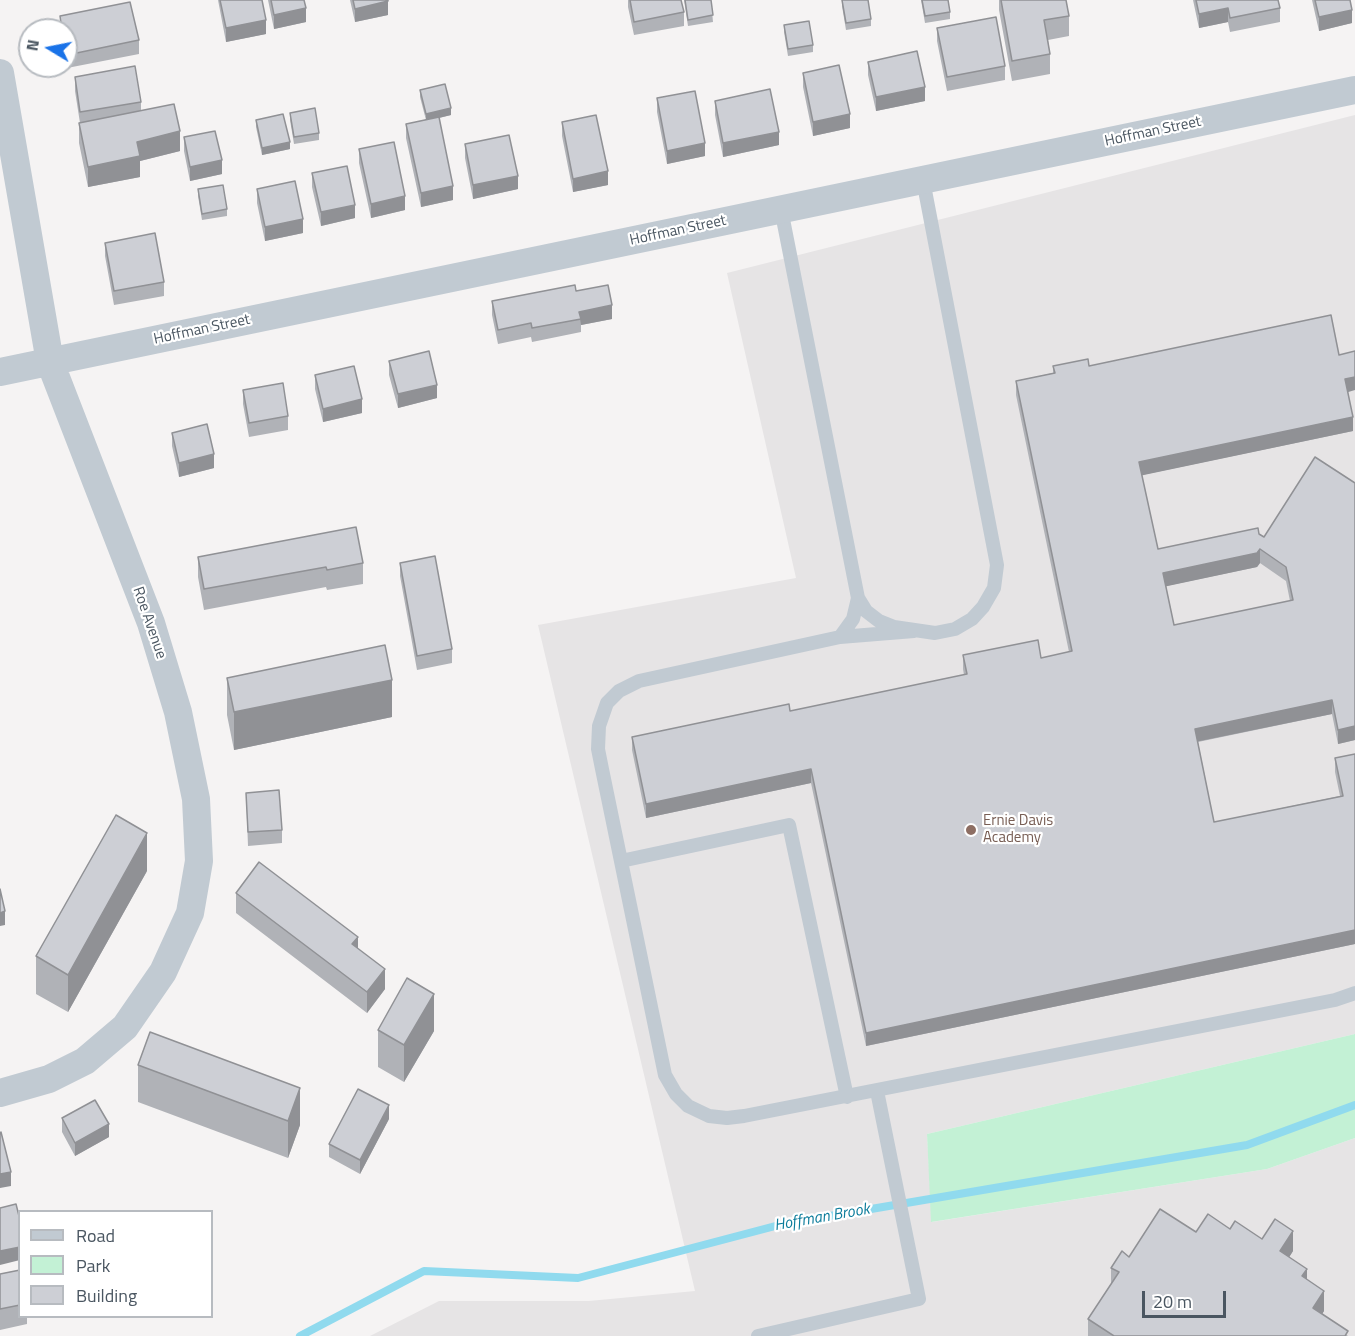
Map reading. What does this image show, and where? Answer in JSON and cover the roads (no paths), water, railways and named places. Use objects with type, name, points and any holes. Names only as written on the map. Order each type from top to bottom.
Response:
[{"type":"street","name":"Roe Avenue","points":[[0,73],[50,362],[151,623],[165,667],[178,712],[196,799],[199,861],[190,913],[163,972],[125,1027],[84,1060],[49,1079],[0,1093]]},
{"type":"street","name":"Hoffman Street","points":[[0,372],[781,209],[1353,94]]},
{"type":"lane","points":[[781,209],[858,598],[866,611],[879,621],[894,627],[935,633],[955,629],[972,619],[983,607],[994,588],[997,565],[923,180]]},
{"type":"lane","points":[[840,637],[853,619],[858,598]]},
{"type":"lane","points":[[914,631],[840,637],[639,681],[619,691],[608,703],[599,726],[598,749],[665,1075],[676,1094],[688,1106],[709,1116],[727,1118],[878,1091],[1335,1000],[1355,993]]},
{"type":"lane","points":[[621,861],[789,825],[847,1097]]},
{"type":"lane","points":[[758,1336],[919,1299],[878,1091]]},
{"type":"waterway","name":"Hoffman Brook","points":[[300,1336],[424,1271],[578,1278],[783,1224],[1247,1145],[1355,1105]]},
{"type":"place","name":"Ernie Davis Academy","points":[[971,830]]}]
